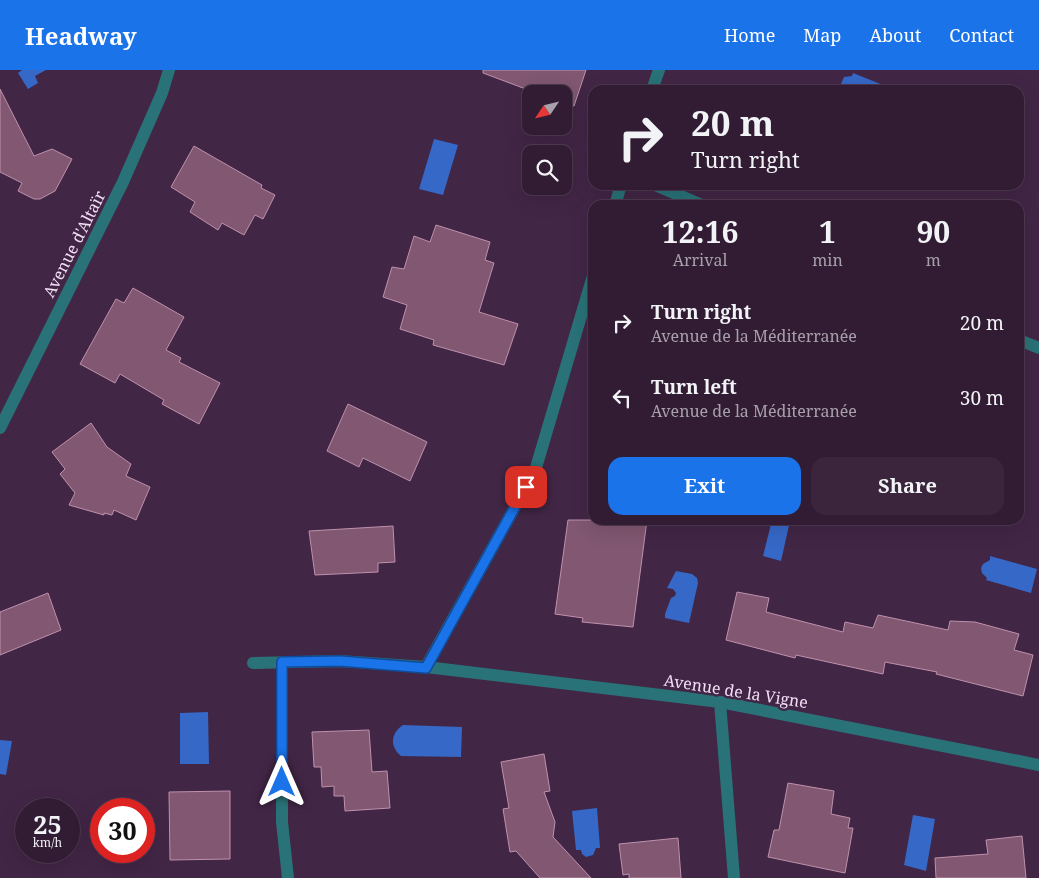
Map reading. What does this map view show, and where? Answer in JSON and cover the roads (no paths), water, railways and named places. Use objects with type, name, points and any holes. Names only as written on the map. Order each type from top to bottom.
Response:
[{"type":"street","name":"Avenue d'Altaïr","points":[[0,428],[123,182],[162,93],[170,70]]},
{"type":"street","points":[[654,85],[658,70]]},
{"type":"street","points":[[667,190],[690,200]]},
{"type":"street","points":[[426,668],[535,471],[588,292]]},
{"type":"street","points":[[1024,342],[1039,348]]},
{"type":"street","name":"Avenue de la Vigne","points":[[253,663],[340,661],[426,668],[720,702],[1039,765]]},
{"type":"street","points":[[282,662],[282,822],[288,878]]},
{"type":"street","points":[[720,702],[734,878]]},
{"type":"water","points":[[22,70],[46,70],[35,76],[38,83],[28,89],[18,73]]},
{"type":"water","points":[[853,73],[883,85],[841,84],[844,77],[852,76]]},
{"type":"water","points":[[434,139],[458,145],[443,195],[419,189]]},
{"type":"water","points":[[771,525],[789,525],[781,561],[763,556]]},
{"type":"water","points":[[990,556],[1037,569],[1031,593],[986,580],[987,578],[982,573],[981,568],[983,564],[990,560]]},
{"type":"water","points":[[676,571],[692,574],[697,578],[698,583],[689,623],[665,618],[671,598],[676,593],[673,589],[667,588]]},
{"type":"water","points":[[208,712],[209,764],[180,764],[180,713]]},
{"type":"water","points":[[403,725],[462,727],[461,757],[401,756],[393,744],[393,740],[396,732]]},
{"type":"water","points":[[0,740],[12,741],[6,775],[0,774]]},
{"type":"water","points":[[597,808],[600,848],[596,848],[593,855],[586,857],[582,854],[581,850],[576,850],[572,811]]},
{"type":"water","points":[[913,815],[935,819],[926,871],[904,865]]}]
